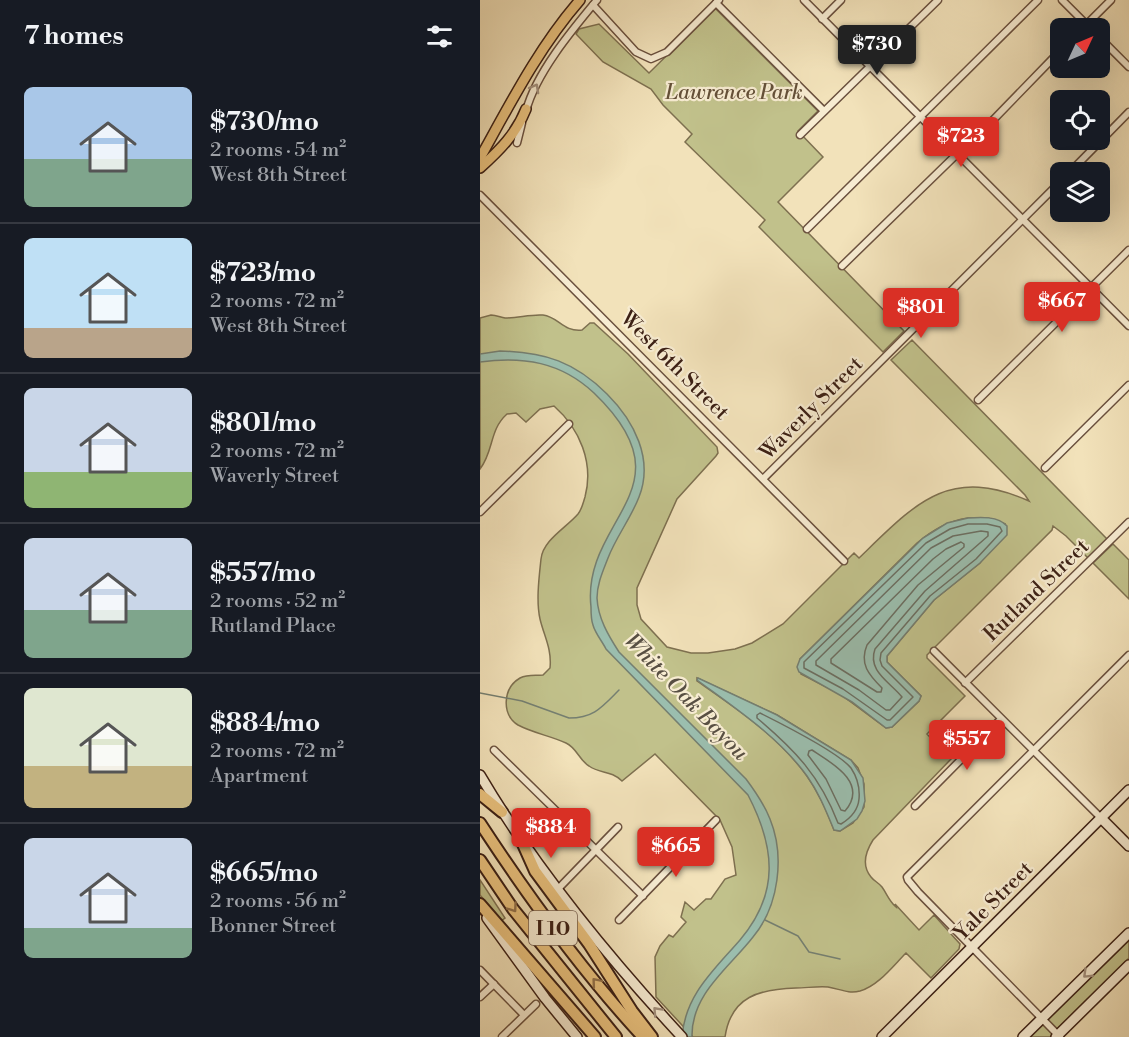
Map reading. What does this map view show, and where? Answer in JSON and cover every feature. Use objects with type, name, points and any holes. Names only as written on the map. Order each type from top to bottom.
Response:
[{"type":"highway","points":[[480,794],[502,812]]},
{"type":"highway","name":"I 10","points":[[480,823],[521,885],[566,946],[643,1037]]},
{"type":"highway","points":[[522,842],[534,871],[589,944],[632,1011],[652,1037]]},
{"type":"highway","name":"I 10","points":[[480,860],[513,909],[616,1037]]},
{"type":"highway","points":[[480,906],[525,954],[595,1037]]},
{"type":"main road","points":[[480,158],[526,75],[580,0]]},
{"type":"main road","points":[[480,168],[514,134],[526,109]]},
{"type":"main road","points":[[480,775],[502,812],[557,891],[633,984],[682,1037]]},
{"type":"main road","name":"Yale Street","points":[[882,1037],[1129,790]]},
{"type":"main road","points":[[1101,818],[1129,846]]},
{"type":"main road","points":[[480,906],[544,998],[577,1037]]},
{"type":"main road","points":[[1023,1037],[1129,933]]},
{"type":"main road","points":[[1058,1036],[1129,965]]},
{"type":"street","points":[[804,0],[1129,326]]},
{"type":"street","points":[[822,19],[841,0]]},
{"type":"street","points":[[800,135],[938,0]]},
{"type":"street","points":[[807,229],[1038,0]]},
{"type":"street","points":[[1062,0],[1078,18]]},
{"type":"street","points":[[1094,18],[1111,0]]},
{"type":"street","points":[[517,143],[530,95],[571,32],[595,2],[636,52],[651,59],[662,56],[718,2],[824,111]]},
{"type":"street","points":[[1110,48],[1129,67]]},
{"type":"street","points":[[842,266],[957,154],[965,149],[1050,61]]},
{"type":"street","points":[[1080,162],[1129,112]]},
{"type":"street","name":"Waverly Street","points":[[763,479],[1050,192]]},
{"type":"street","name":"West 6th Street","points":[[480,195],[844,561]]},
{"type":"street","points":[[978,400],[1129,250]]},
{"type":"street","points":[[1045,468],[1129,385]]},
{"type":"street","points":[[480,512],[569,424]]},
{"type":"street","name":"Rutland Street","points":[[965,683],[1129,522]]},
{"type":"street","points":[[934,651],[1101,818]]},
{"type":"street","points":[[1058,1036],[909,882],[907,877],[1129,655]]},
{"type":"street","points":[[915,806],[1001,719]]},
{"type":"street","points":[[494,750],[643,896]]},
{"type":"street","points":[[619,920],[717,820]]},
{"type":"street","points":[[557,891],[618,828]]},
{"type":"street","points":[[480,970],[524,1015]]},
{"type":"street","points":[[480,997],[494,984]]},
{"type":"street","points":[[502,1037],[536,1004]]},
{"type":"green space","name":"Lawrence Park","points":[[715,8],[818,111],[798,131],[823,157],[778,202],[904,331],[883,352],[759,227],[765,220],[685,142],[692,134],[663,105],[651,89],[603,62],[576,34],[579,29],[599,24],[649,73]]},
{"type":"green space","points":[[491,315],[505,318],[543,315],[576,330],[582,330],[590,323],[594,323],[628,354],[717,447],[716,456],[677,499],[637,588],[637,605],[641,619],[667,647],[691,653],[708,653],[735,649],[752,643],[783,624],[854,553],[859,558],[898,521],[935,496],[954,489],[976,487],[1001,491],[1029,501],[891,360],[912,340],[1107,539],[1088,558],[1053,526],[1052,530],[927,655],[927,658],[965,696],[927,734],[951,759],[873,840],[865,863],[871,877],[919,930],[934,915],[960,944],[959,949],[931,978],[906,953],[879,980],[860,991],[848,992],[820,987],[771,990],[759,993],[749,997],[734,1012],[728,1023],[725,1037],[693,1037],[656,997],[655,957],[660,946],[669,935],[673,937],[686,922],[681,917],[685,902],[694,910],[706,899],[711,899],[725,879],[736,875],[732,847],[720,820],[655,754],[622,781],[614,775],[589,766],[566,743],[518,725],[509,714],[507,694],[514,682],[526,676],[543,675],[550,668],[549,649],[538,605],[541,559],[550,540],[578,514],[585,497],[588,472],[583,447],[578,436],[554,406],[540,409],[526,422],[516,413],[507,414],[497,427],[488,455],[480,469],[480,318]],"holes":[[[968,518],[988,518],[1005,524],[980,563],[934,600],[887,656],[887,662],[921,696],[919,701],[892,727],[886,728],[840,694],[801,674],[800,659],[917,543],[941,527]],[[697,678],[777,715],[851,760],[858,768],[864,784],[864,807],[853,823],[840,831],[834,830],[818,794],[795,761],[761,728],[697,681]]]},
{"type":"green space","points":[[1113,544],[1129,560],[1129,599],[1093,563]]},
{"type":"green space","points":[[480,880],[505,918],[501,921],[480,895]]},
{"type":"green space","points":[[1129,935],[1129,958],[1050,1037],[1027,1037]]},
{"type":"water","points":[[500,351],[545,357],[571,367],[607,394],[633,428],[643,455],[643,483],[636,505],[611,550],[601,578],[597,598],[602,619],[607,633],[619,652],[746,779],[765,808],[775,833],[777,880],[769,911],[753,937],[713,982],[705,995],[693,1022],[692,1037],[682,1037],[684,1022],[695,996],[702,984],[740,940],[762,905],[769,869],[764,833],[748,795],[606,649],[594,628],[591,612],[592,576],[601,550],[626,503],[634,479],[634,454],[622,426],[594,393],[568,374],[555,368],[526,361],[480,362],[480,354]]},
{"type":"water","points":[[984,517],[999,520],[1007,526],[1007,535],[980,563],[934,600],[887,656],[887,662],[921,696],[919,701],[892,727],[886,728],[852,702],[799,672],[797,667],[800,659],[923,538],[947,523]]},
{"type":"water","points":[[698,678],[777,715],[851,760],[863,778],[865,801],[857,819],[840,831],[834,830],[815,789],[796,762],[770,736],[697,680]]},
{"type":"waterway","points":[[480,693],[522,701],[569,718],[591,714],[619,690]]},
{"type":"waterway","points":[[765,920],[798,936],[809,952],[840,959]]},
{"type":"water label","name":"White Oak Bayou","points":[[687,696]]}]
